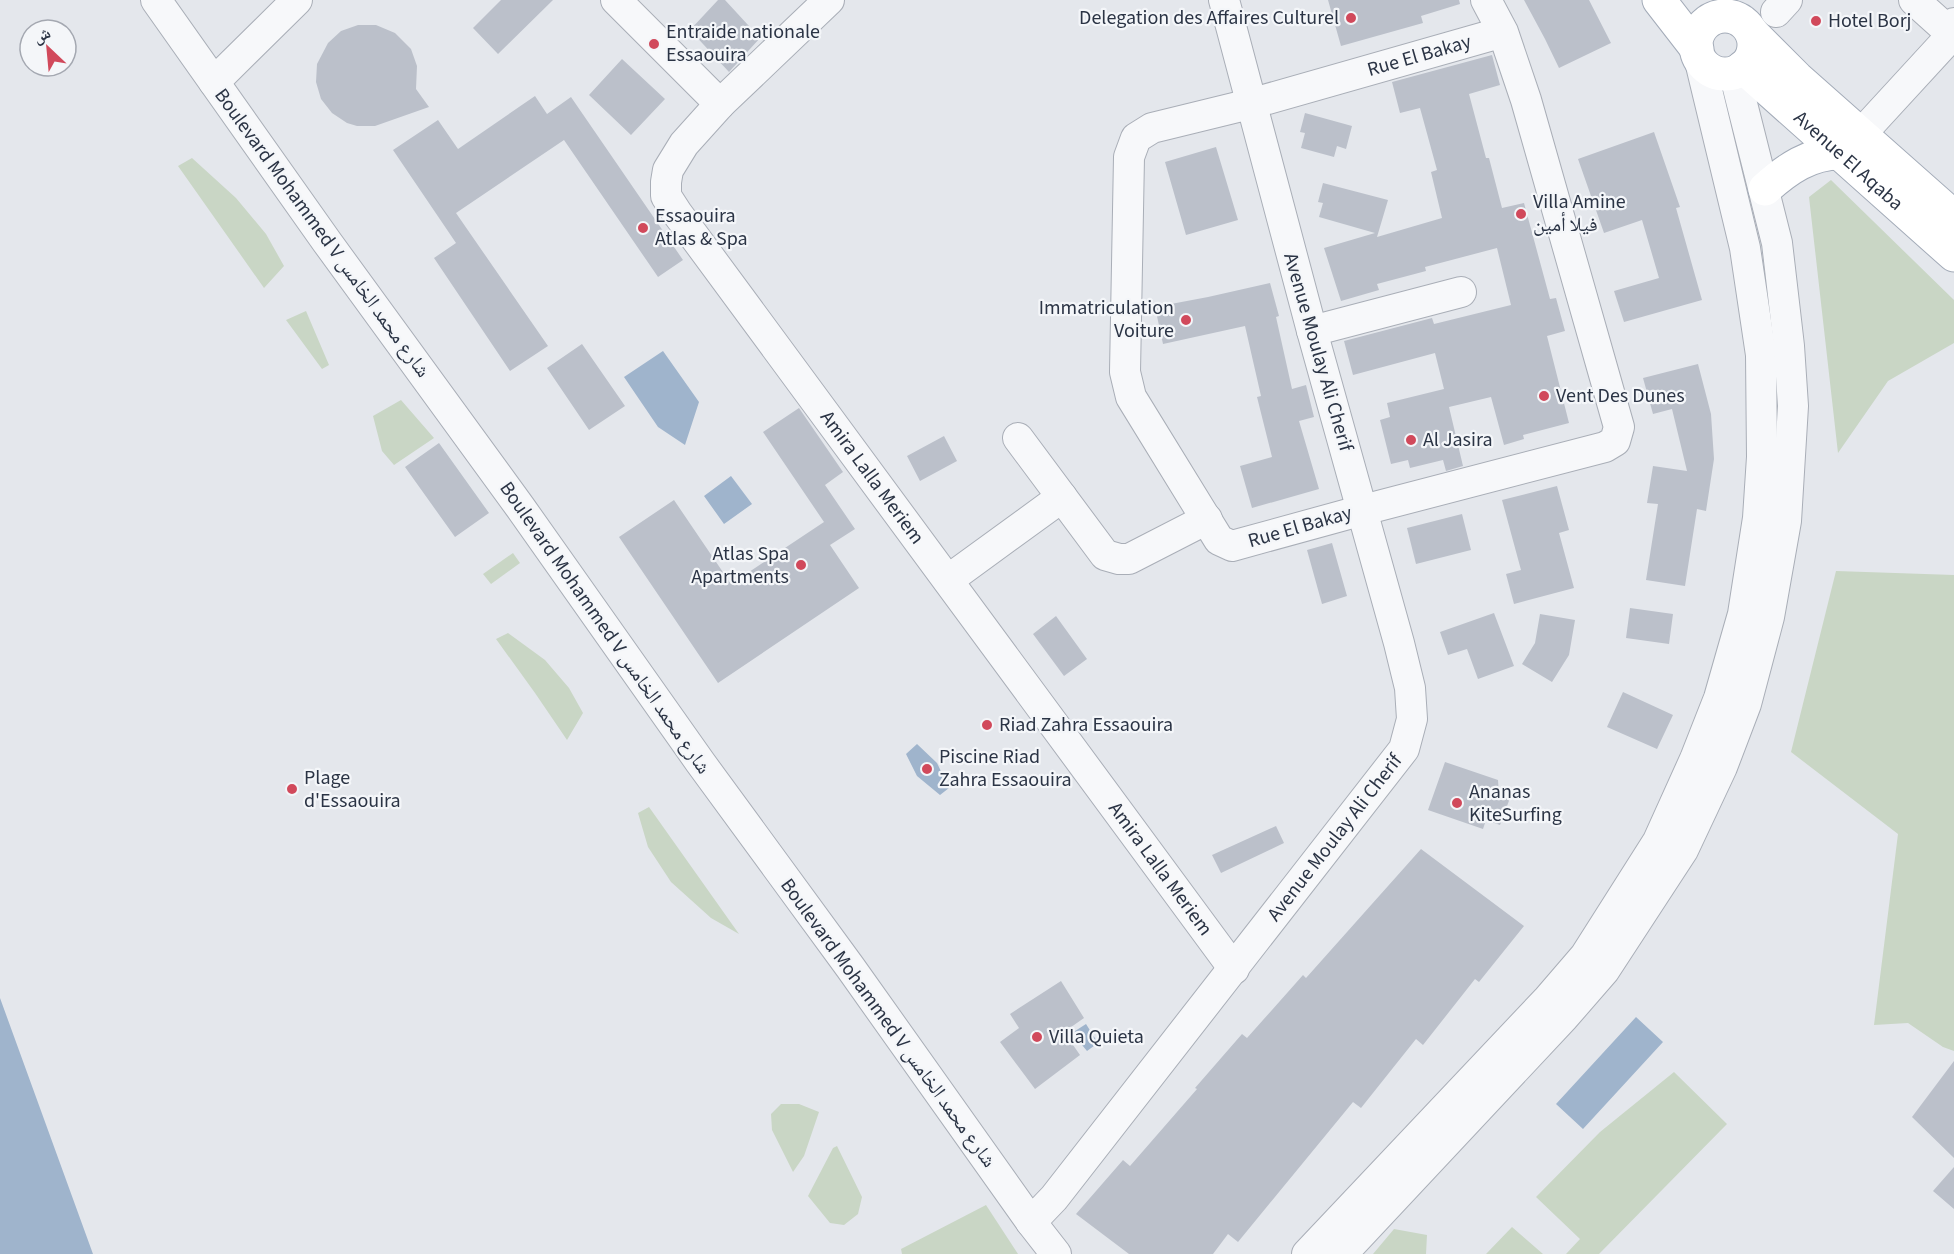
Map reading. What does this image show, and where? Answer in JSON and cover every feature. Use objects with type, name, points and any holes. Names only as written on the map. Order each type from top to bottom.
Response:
[{"type":"main road","points":[[1659,0],[1710,70],[1718,73],[1739,70],[1750,60],[1754,42],[1754,13],[1721,16],[1705,24],[1700,32],[1698,53]]},
{"type":"main road","name":"Avenue El Aqaba","points":[[1754,13],[1797,78],[1850,143],[1954,255]]},
{"type":"main road","name":"Avenue El Aqaba","points":[[1739,70],[1850,143],[1954,217]]},
{"type":"main road","points":[[1765,189],[1778,177],[1805,160],[1831,153],[1850,143]]},
{"type":"street","name":"Boulevard Mohammed V شارع محمد الخامس","points":[[156,0],[700,762],[1056,1254]]},
{"type":"street","points":[[214,82],[297,0]]},
{"type":"street","points":[[616,0],[720,104]]},
{"type":"street","name":"Amira Lalla Meriem","points":[[829,0],[720,104],[684,144],[668,170],[666,196],[1234,969]]},
{"type":"street","name":"Avenue Moulay Ali Cherif","points":[[1031,1222],[1054,1198],[1404,749],[1412,719],[1410,688],[1250,104],[1224,0]]},
{"type":"street","name":"Rue El Bakay","points":[[1486,0],[1503,33],[1526,100],[1619,428],[1615,441],[1605,447],[1232,546],[1219,540],[1131,397],[1125,372],[1129,157],[1136,138],[1152,128],[1250,104],[1503,33]]},
{"type":"street","points":[[1850,143],[1954,31],[1914,0]]},
{"type":"street","points":[[1306,1254],[1548,999],[1585,956],[1658,841],[1695,759],[1719,698],[1743,614],[1755,539],[1762,457],[1763,405],[1761,355],[1745,248],[1698,53]]},
{"type":"street","points":[[1342,1254],[1564,1017],[1604,971],[1683,850],[1722,767],[1746,704],[1769,617],[1786,521],[1793,406],[1789,346],[1777,243],[1739,70]]},
{"type":"street","points":[[1312,331],[1461,292]]},
{"type":"street","points":[[1018,438],[1105,555],[1119,560],[1129,560],[1206,519]]},
{"type":"street","points":[[948,580],[1062,497]]},
{"type":"green space","points":[[192,158],[236,198],[266,234],[284,266],[264,288],[178,166]]},
{"type":"green space","points":[[1831,180],[1954,300],[1954,343],[1888,381],[1838,453],[1809,197]]},
{"type":"green space","points":[[306,311],[329,365],[322,369],[286,320]]},
{"type":"green space","points":[[401,400],[434,438],[394,465],[382,451],[373,416]]},
{"type":"green space","points":[[513,553],[520,563],[491,584],[483,574]]},
{"type":"green space","points":[[1836,571],[1954,575],[1954,1051],[1943,1047],[1908,1023],[1874,1025],[1898,834],[1791,752]]},
{"type":"green space","points":[[508,633],[545,660],[569,688],[583,713],[567,740],[496,639]]},
{"type":"green space","points":[[649,807],[739,934],[711,918],[671,882],[648,847],[638,813]]},
{"type":"green space","points":[[1674,1072],[1727,1124],[1599,1254],[1566,1254],[1580,1239],[1536,1197],[1600,1132]]},
{"type":"green space","points":[[781,1104],[799,1104],[819,1112],[804,1156],[793,1172],[772,1130],[771,1114]]},
{"type":"green space","points":[[837,1146],[862,1197],[858,1214],[844,1225],[830,1223],[808,1196],[833,1148]]},
{"type":"green space","points":[[986,1205],[1018,1254],[902,1254],[901,1249]]},
{"type":"green space","points":[[1512,1227],[1543,1254],[1486,1254]]},
{"type":"green space","points":[[1394,1229],[1427,1235],[1426,1254],[1373,1254]]},
{"type":"water","points":[[663,351],[699,402],[685,445],[658,427],[624,377]]},
{"type":"water","points":[[731,476],[752,504],[724,524],[704,496]]},
{"type":"water","name":"Piscine Riad Zahra Essaouira","points":[[917,744],[937,763],[949,788],[940,795],[917,776],[906,754]]},
{"type":"water","points":[[0,998],[93,1254],[0,1254]]},
{"type":"water","points":[[1636,1017],[1663,1042],[1583,1129],[1556,1104]]},
{"type":"water","points":[[1086,1024],[1098,1043],[1087,1051],[1072,1033]]},
{"type":"building","points":[[501,0],[553,0],[498,54],[473,28]]},
{"type":"building","points":[[718,0],[725,0],[760,38],[729,72],[690,30]]},
{"type":"building","points":[[1328,0],[1459,0],[1460,4],[1421,16],[1423,23],[1341,46]]},
{"type":"building","points":[[1524,0],[1589,0],[1611,43],[1559,68]]},
{"type":"building","points":[[358,25],[376,25],[395,33],[411,49],[417,66],[416,89],[429,107],[375,126],[357,126],[347,123],[332,113],[321,99],[316,82],[317,64],[328,43],[341,31]]},
{"type":"building","points":[[1492,55],[1500,85],[1469,94],[1502,208],[1524,203],[1550,299],[1556,298],[1565,331],[1547,336],[1569,423],[1523,435],[1524,439],[1504,445],[1491,397],[1449,407],[1463,466],[1446,471],[1443,460],[1410,468],[1408,460],[1391,464],[1380,420],[1390,417],[1387,403],[1444,389],[1435,353],[1353,375],[1344,341],[1432,318],[1434,324],[1511,305],[1497,248],[1425,267],[1426,271],[1377,284],[1379,290],[1341,301],[1324,248],[1375,233],[1319,217],[1323,203],[1318,202],[1323,183],[1388,200],[1377,237],[1442,218],[1431,172],[1437,170],[1420,108],[1400,113],[1392,82]]},
{"type":"building","points":[[622,59],[665,99],[631,135],[589,95]]},
{"type":"building","name":"Essaouira Atlas & Spa","points":[[535,96],[547,114],[571,97],[683,260],[658,277],[564,140],[456,213],[548,346],[510,371],[434,258],[456,243],[393,150],[438,120],[458,149]]},
{"type":"building","points":[[1305,113],[1352,126],[1346,149],[1337,146],[1334,157],[1301,148],[1305,133],[1300,132]]},
{"type":"building","points":[[1654,132],[1680,207],[1676,208],[1702,300],[1624,322],[1614,291],[1659,278],[1642,220],[1604,233],[1578,159]]},
{"type":"building","points":[[1216,147],[1238,220],[1186,235],[1165,162]]},
{"type":"building","points":[[1270,283],[1279,316],[1276,317],[1292,389],[1306,385],[1314,417],[1299,421],[1319,489],[1252,508],[1240,466],[1272,457],[1257,397],[1261,396],[1245,326],[1163,344],[1155,307]]},
{"type":"building","points":[[582,344],[625,406],[589,430],[547,368]]},
{"type":"building","points":[[1698,364],[1711,414],[1714,459],[1706,511],[1697,509],[1685,586],[1646,580],[1658,504],[1647,503],[1653,466],[1687,471],[1672,409],[1653,414],[1643,378]]},
{"type":"building","name":"Atlas Spa Apartments","points":[[799,408],[843,472],[825,485],[855,529],[830,545],[859,588],[718,683],[619,537],[674,500],[731,584],[824,522],[763,432]]},
{"type":"building","points":[[944,436],[957,461],[920,481],[907,456]]},
{"type":"building","points":[[439,443],[489,513],[455,537],[405,467]]},
{"type":"building","points":[[1557,486],[1569,530],[1559,533],[1574,588],[1514,604],[1506,574],[1521,570],[1502,500]]},
{"type":"building","points":[[1462,514],[1471,550],[1416,564],[1407,528]]},
{"type":"building","points":[[1332,543],[1347,596],[1322,604],[1307,550]]},
{"type":"building","points":[[1630,608],[1673,614],[1669,644],[1626,638]]},
{"type":"building","points":[[1494,613],[1514,666],[1478,679],[1467,649],[1448,655],[1440,632]]},
{"type":"building","points":[[1540,614],[1575,620],[1569,655],[1552,682],[1522,664],[1535,643]]},
{"type":"building","points":[[1056,616],[1087,659],[1064,676],[1033,634]]},
{"type":"building","points":[[1623,692],[1673,715],[1657,749],[1607,727]]},
{"type":"building","points":[[1445,762],[1498,780],[1499,795],[1510,798],[1500,825],[1486,820],[1483,829],[1428,810]]},
{"type":"building","points":[[1276,826],[1284,843],[1221,873],[1212,855]]},
{"type":"building","points":[[1421,849],[1524,926],[1479,982],[1475,979],[1423,1045],[1416,1039],[1361,1108],[1353,1102],[1238,1242],[1228,1234],[1213,1254],[1129,1254],[1076,1214],[1123,1160],[1130,1166],[1242,1034],[1247,1038],[1303,975],[1306,978]]},
{"type":"building","name":"Villa Quieta","points":[[1061,981],[1084,1018],[1064,1032],[1080,1055],[1035,1089],[1000,1042],[1019,1028],[1010,1014]]},
{"type":"building","points":[[1954,1061],[1954,1158],[1912,1117]]},
{"type":"building","points":[[1954,1167],[1954,1209],[1933,1191]]},
{"type":"place","name":"Delegation des Affaires Culturel","points":[[1351,18]]},
{"type":"place","name":"Hotel Borj","points":[[1816,21]]},
{"type":"place","name":"Entraide nationale Essaouira","points":[[654,44]]},
{"type":"place","name":"Villa Amine فيلا أمين","points":[[1521,214]]},
{"type":"place","name":"Essaouira Atlas & Spa","points":[[643,228]]},
{"type":"place","name":"Immatriculation Voiture","points":[[1186,320]]},
{"type":"place","name":"Vent Des Dunes","points":[[1544,396]]},
{"type":"place","name":"Al Jasira","points":[[1411,440]]},
{"type":"place","name":"Atlas Spa Apartments","points":[[801,565]]},
{"type":"place","name":"Riad Zahra Essaouira","points":[[987,725]]},
{"type":"place","name":"Piscine Riad Zahra Essaouira","points":[[927,769]]},
{"type":"place","name":"Plage d'Essaouira","points":[[292,789]]},
{"type":"place","name":"Ananas KiteSurfing","points":[[1457,803]]},
{"type":"place","name":"Villa Quieta","points":[[1037,1037]]}]
